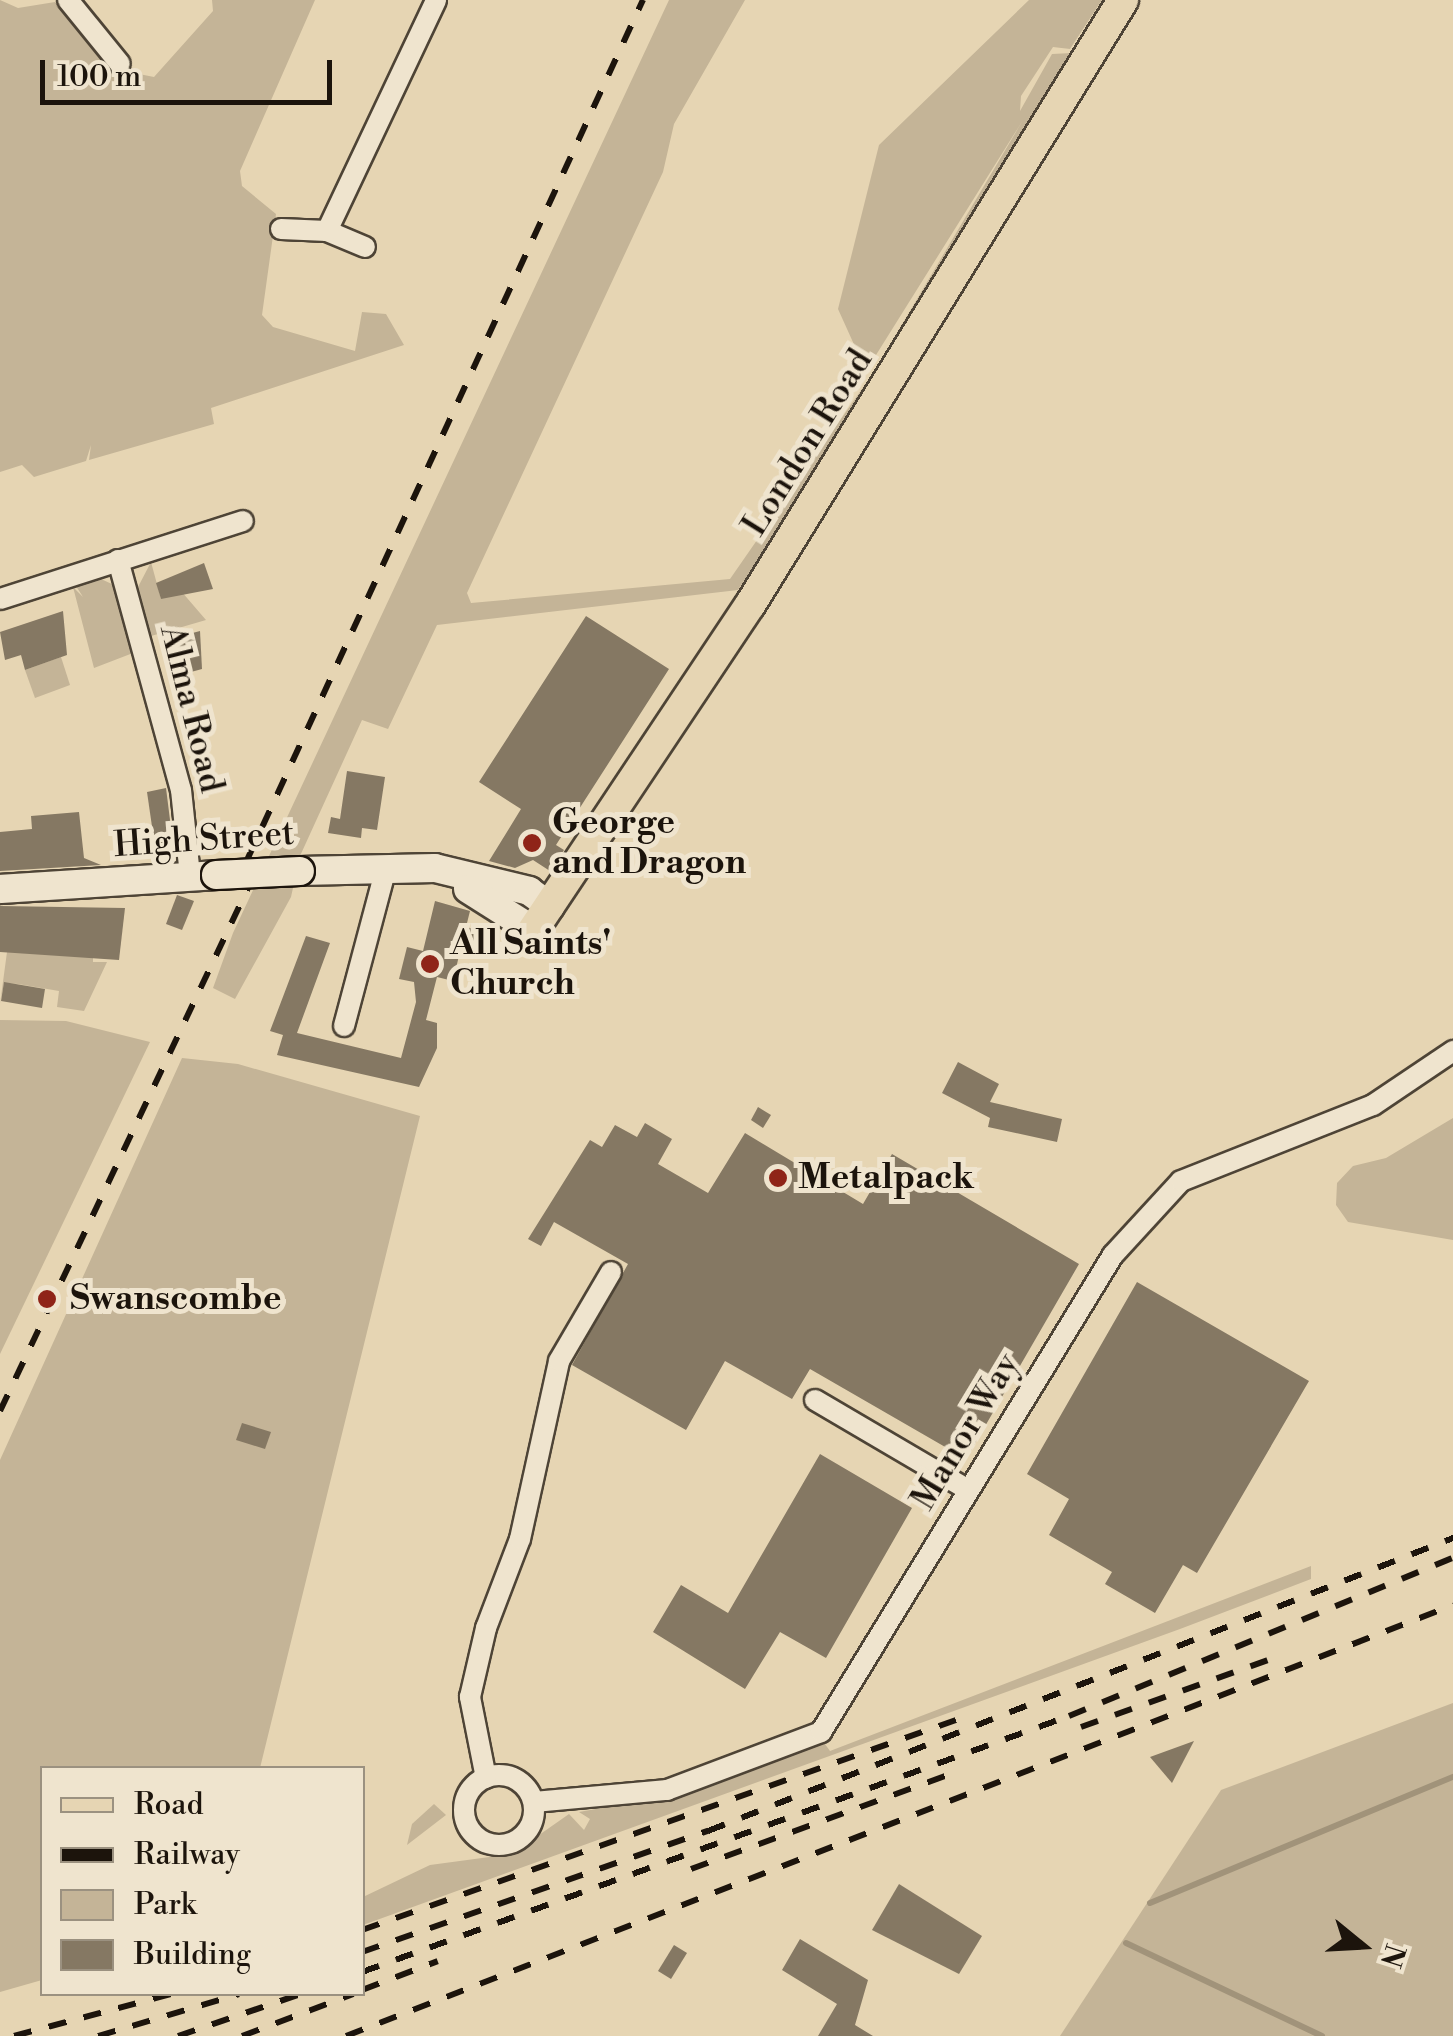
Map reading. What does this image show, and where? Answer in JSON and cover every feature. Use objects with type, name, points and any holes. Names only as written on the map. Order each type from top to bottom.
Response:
[{"type":"main road","name":"London Road","points":[[546,910],[821,493],[1123,0]]},
{"type":"main road","name":"High Street","points":[[0,889],[300,871],[470,874],[546,910]]},
{"type":"main road","name":"High Street","points":[[414,874],[546,910]]},
{"type":"street","points":[[68,0],[120,64]]},
{"type":"street","points":[[327,232],[436,0]]},
{"type":"street","points":[[281,229],[327,232],[365,248]]},
{"type":"street","points":[[0,598],[243,520]]},
{"type":"street","name":"Alma Road","points":[[118,560],[203,875]]},
{"type":"street","points":[[344,1026],[385,872]]},
{"type":"street","name":"Manor Way","points":[[534,1802],[666,1790],[821,1732],[1114,1255],[1181,1181],[1345,1119],[1453,1051]]},
{"type":"street","points":[[486,1778],[470,1697],[486,1628],[520,1539],[558,1361],[611,1272]]},
{"type":"street","points":[[815,1400],[967,1490]]},
{"type":"street","points":[[510,1776],[534,1802],[532,1824],[517,1841],[484,1843],[468,1828],[464,1804],[486,1778],[510,1776]]},
{"type":"green space","points":[[0,0],[18,8],[55,2],[119,70],[154,77],[213,11],[212,0],[315,0],[240,171],[242,186],[276,214],[262,315],[273,327],[355,351],[362,312],[386,314],[404,345],[211,408],[214,424],[89,460],[91,445],[86,461],[34,477],[22,465],[0,472]]},
{"type":"green space","points":[[669,0],[745,0],[674,124],[663,172],[467,593],[471,603],[730,579],[875,370],[1023,120],[866,371],[838,309],[879,145],[1029,0],[1102,0],[1070,49],[1053,47],[1021,96],[1020,111],[1052,54],[1072,53],[1112,0],[905,344],[738,590],[437,625],[388,729],[362,720],[300,856],[291,897],[235,999],[213,988],[233,933]]},
{"type":"green space","points":[[151,562],[161,599],[175,584],[206,620],[151,636],[138,587]]},
{"type":"green space","points":[[101,579],[114,585],[133,653],[94,668],[73,587],[83,597],[76,586]]},
{"type":"green space","points":[[61,657],[70,685],[35,698],[25,670]]},
{"type":"green space","points":[[93,938],[93,962],[107,962],[84,1011],[57,1007],[59,991],[18,984],[4,983],[0,1004],[7,952]]},
{"type":"green space","points":[[0,1020],[66,1021],[150,1042],[0,1354]]},
{"type":"green space","points":[[182,1058],[238,1064],[420,1116],[260,1766],[40,1766],[40,1981],[0,1992],[0,1460]]},
{"type":"green space","points":[[1453,1118],[1453,1240],[1348,1222],[1336,1205],[1337,1183],[1353,1166],[1386,1158]]},
{"type":"green space","points":[[1311,1566],[1311,1579],[1180,1629],[365,1924],[365,1896],[430,1865],[512,1854],[569,1814],[584,1830],[590,1819],[579,1812],[687,1793],[822,1740],[830,1751]]},
{"type":"green space","points":[[1453,1703],[1453,2036],[1060,2036],[1221,1790]]},
{"type":"green space","points":[[434,1804],[446,1815],[407,1845],[412,1824]]},
{"type":"building","points":[[204,563],[213,589],[161,599],[156,583]]},
{"type":"building","points":[[63,611],[67,655],[25,670],[21,655],[5,660],[0,632]]},
{"type":"building","points":[[586,616],[669,669],[556,845],[564,850],[550,871],[533,860],[515,868],[489,861],[521,809],[479,782]]},
{"type":"building","points":[[200,631],[202,669],[180,675],[170,639]]},
{"type":"building","points":[[347,771],[385,777],[377,830],[362,828],[361,838],[328,833],[331,817],[340,819]]},
{"type":"building","points":[[166,788],[175,860],[157,861],[147,792]]},
{"type":"building","points":[[79,812],[84,858],[101,865],[0,871],[0,832],[32,829],[31,816]]},
{"type":"building","points":[[177,895],[194,901],[182,930],[166,924]]},
{"type":"building","points":[[435,901],[470,911],[466,927],[478,930],[474,946],[462,943],[453,981],[437,977],[426,1020],[437,1023],[437,1048],[419,1087],[277,1055],[283,1035],[270,1031],[306,936],[330,943],[297,1033],[401,1058],[416,1002],[414,982],[399,979],[407,947],[423,951]]},
{"type":"building","points":[[0,906],[125,908],[119,960],[0,952]]},
{"type":"building","points":[[4,982],[45,989],[42,1008],[1,1001]]},
{"type":"building","points":[[958,1062],[999,1084],[990,1102],[1062,1119],[1057,1142],[988,1127],[990,1118],[942,1093]]},
{"type":"building","points":[[758,1107],[771,1115],[763,1128],[751,1120]]},
{"type":"building","points":[[645,1123],[672,1139],[658,1164],[708,1193],[745,1133],[863,1204],[892,1154],[1079,1264],[966,1459],[810,1369],[792,1399],[725,1361],[686,1430],[572,1365],[628,1264],[554,1222],[541,1246],[528,1239],[590,1140],[602,1147],[615,1125],[637,1137]]},
{"type":"building","points":[[1137,1282],[1309,1381],[1197,1573],[1183,1565],[1155,1613],[1105,1584],[1112,1572],[1049,1535],[1069,1499],[1027,1474]]},
{"type":"building","points":[[242,1423],[271,1432],[265,1449],[236,1440]]},
{"type":"building","points":[[820,1454],[912,1508],[826,1658],[780,1632],[745,1689],[653,1632],[681,1585],[728,1613]]},
{"type":"building","points":[[1194,1741],[1172,1783],[1150,1757]]},
{"type":"building","points":[[899,1884],[982,1936],[959,1974],[872,1930]]},
{"type":"building","points":[[800,1939],[868,1980],[855,2025],[873,2036],[818,2036],[837,2004],[782,1970]]},
{"type":"building","points":[[674,1945],[687,1953],[671,1979],[658,1971]]},
{"type":"waterway","points":[[1150,1903],[1453,1777]]},
{"type":"waterway","points":[[1126,1943],[1322,2036]]},
{"type":"railway","points":[[247,860],[643,0]]},
{"type":"railway","points":[[0,1411],[248,888]]},
{"type":"railway","points":[[365,1951],[708,1831],[1453,1538]]},
{"type":"railway","points":[[365,1971],[1069,1716],[1453,1558]]},
{"type":"railway","points":[[346,2036],[1453,1605]]},
{"type":"railway","points":[[1081,1727],[1274,1658]]},
{"type":"railway","points":[[365,1929],[956,1720]]},
{"type":"railway","points":[[691,1869],[959,1771]]},
{"type":"railway","points":[[365,1989],[438,1961]]},
{"type":"railway","points":[[14,2036],[164,1996]]},
{"type":"railway","points":[[98,2036],[232,1996]]},
{"type":"railway","points":[[178,2036],[295,1996]]},
{"type":"railway","points":[[242,2036],[348,1996]]},
{"type":"place","name":"George and Dragon","points":[[532,843]]},
{"type":"place","name":"All Saints' Church","points":[[430,964]]},
{"type":"place","name":"Metalpack","points":[[778,1178]]},
{"type":"place","name":"Swanscombe","points":[[47,1299]]}]
